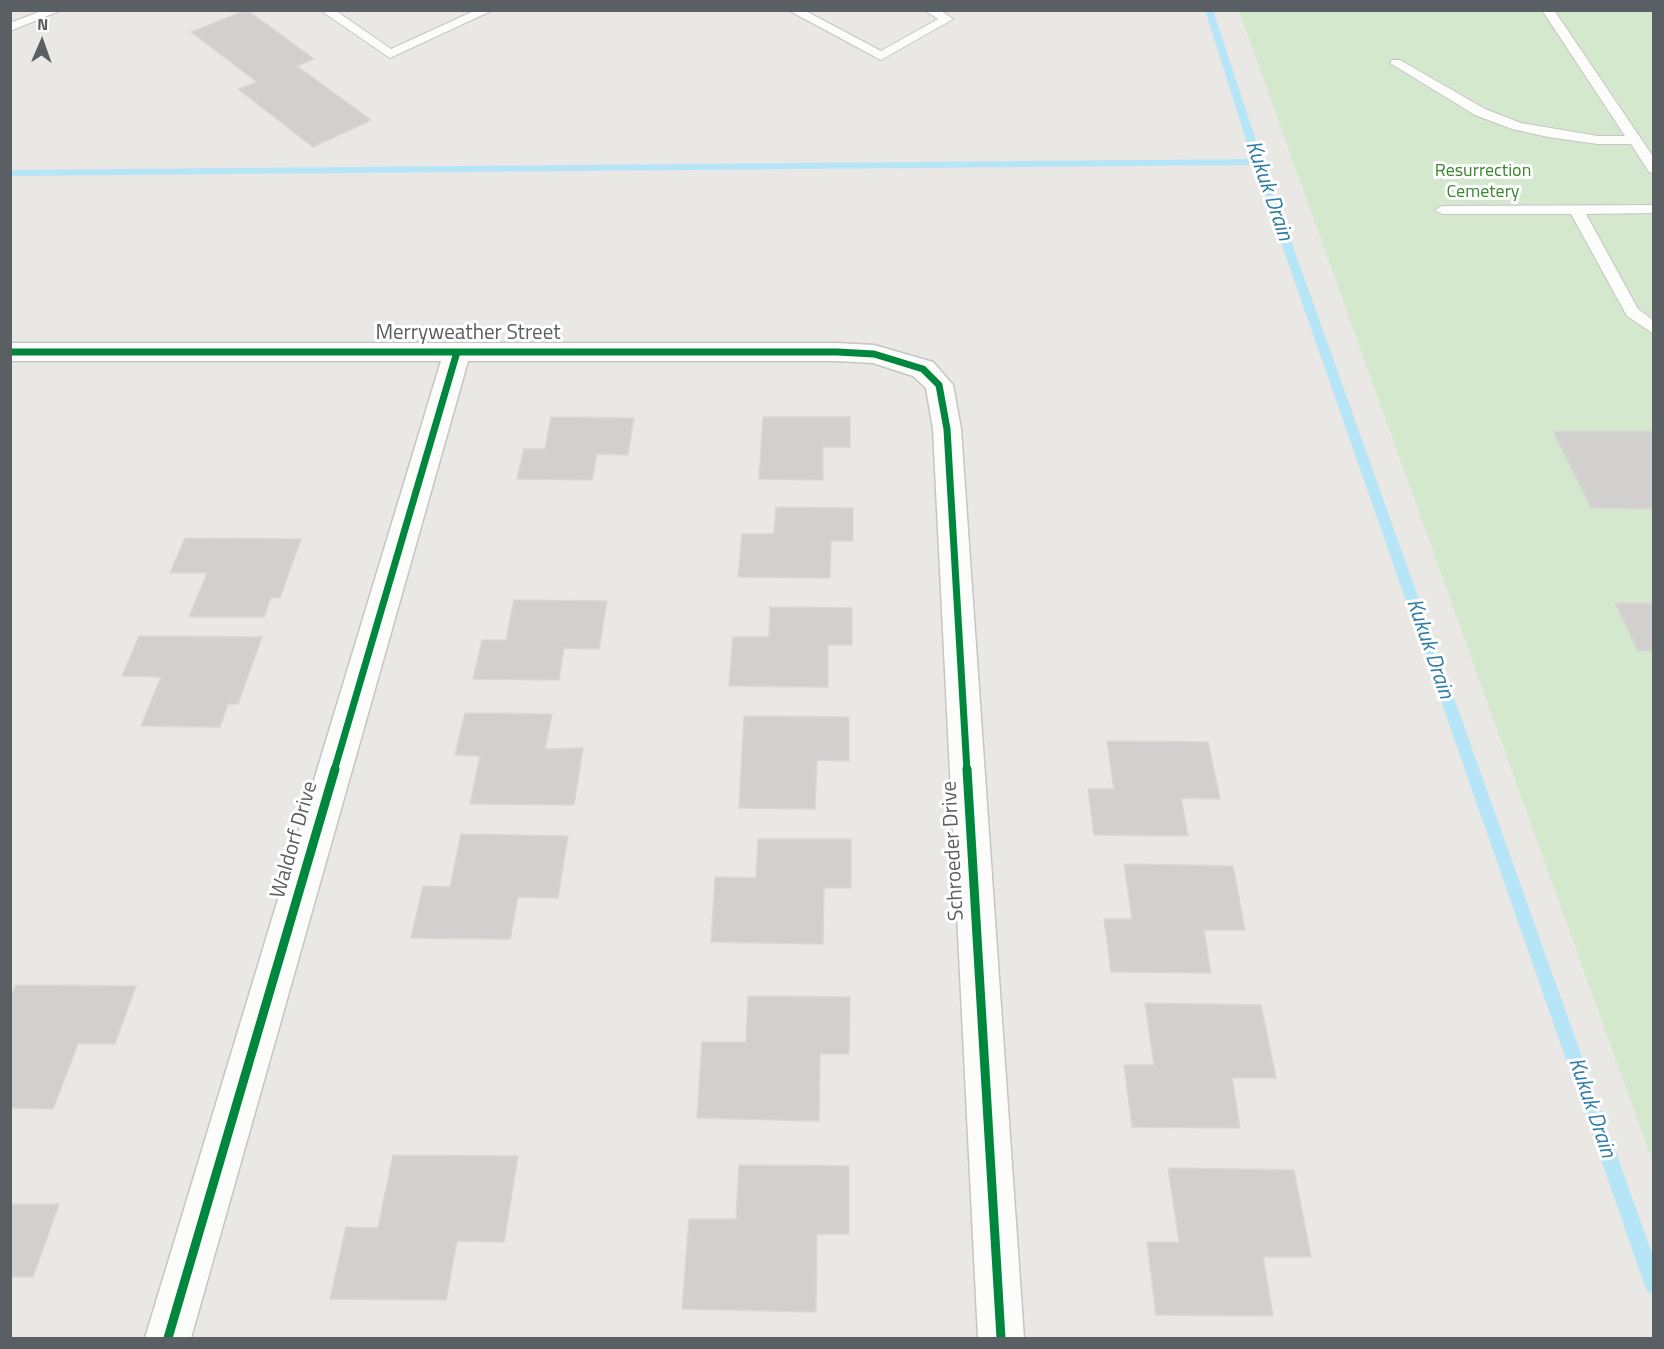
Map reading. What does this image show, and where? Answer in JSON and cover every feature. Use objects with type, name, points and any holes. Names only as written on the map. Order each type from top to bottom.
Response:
[{"type":"street","name":"Merryweather Street","points":[[10,352],[837,352],[874,354],[923,369]]},
{"type":"street","name":"Waldorf Drive","points":[[168,1338],[457,352]]},
{"type":"street","name":"Schroeder Drive","points":[[923,369],[939,385],[947,429],[1001,1338]]},
{"type":"lane","points":[[10,27],[56,10]]},
{"type":"lane","points":[[326,10],[390,54],[488,10]]},
{"type":"lane","points":[[794,10],[880,56],[947,19],[930,10]]},
{"type":"lane","points":[[1548,10],[1653,169]]},
{"type":"lane","points":[[1396,63],[1480,112],[1517,126],[1548,134],[1598,140],[1633,140]]},
{"type":"lane","points":[[1442,210],[1653,209]]},
{"type":"lane","points":[[1576,210],[1632,312],[1653,329]]},
{"type":"green space","name":"Resurrection Cemetery","points":[[1239,11],[1653,11],[1653,1163],[1539,846]]},
{"type":"building","points":[[247,10],[314,59],[297,66],[371,120],[313,147],[238,89],[257,82],[191,32]]},
{"type":"building","points":[[551,417],[634,418],[628,455],[597,454],[592,480],[517,479],[524,449],[545,449]]},
{"type":"building","points":[[763,417],[850,417],[850,447],[823,447],[823,480],[759,479]]},
{"type":"building","points":[[1553,431],[1654,431],[1654,509],[1591,508]]},
{"type":"building","points":[[776,507],[853,508],[853,541],[831,541],[830,578],[738,577],[742,534],[774,534]]},
{"type":"building","points":[[185,538],[301,539],[280,598],[271,597],[264,617],[189,617],[207,573],[170,573]]},
{"type":"building","points":[[514,600],[607,601],[599,649],[564,648],[559,680],[473,679],[482,640],[506,640]]},
{"type":"building","points":[[1615,603],[1654,603],[1654,651],[1638,651]]},
{"type":"building","points":[[770,607],[852,608],[852,645],[828,645],[828,687],[729,686],[733,637],[769,637]]},
{"type":"building","points":[[139,636],[262,637],[238,704],[228,704],[220,727],[141,726],[161,677],[122,676]]},
{"type":"building","points":[[465,713],[552,714],[545,749],[583,748],[574,805],[470,804],[480,756],[455,755]]},
{"type":"building","points":[[744,716],[849,717],[849,761],[817,760],[815,809],[739,808]]},
{"type":"building","points":[[1107,741],[1208,742],[1220,799],[1181,798],[1188,836],[1094,835],[1088,789],[1114,789]]},
{"type":"building","points":[[461,834],[568,836],[558,898],[518,897],[510,939],[411,938],[423,886],[450,887]]},
{"type":"building","points":[[758,839],[851,839],[851,888],[824,888],[823,944],[711,942],[715,877],[756,878]]},
{"type":"building","points":[[1124,864],[1233,866],[1245,930],[1204,930],[1211,973],[1111,972],[1104,919],[1132,919]]},
{"type":"building","points":[[16,985],[136,986],[115,1044],[78,1044],[53,1109],[10,1108],[10,997]]},
{"type":"building","points":[[748,996],[850,997],[849,1054],[820,1054],[819,1121],[697,1118],[702,1042],[746,1042]]},
{"type":"building","points":[[1145,1003],[1261,1005],[1276,1078],[1232,1078],[1240,1128],[1132,1127],[1124,1065],[1154,1065]]},
{"type":"building","points":[[393,1155],[518,1156],[504,1242],[457,1241],[446,1300],[330,1299],[346,1227],[378,1228]]},
{"type":"building","points":[[739,1165],[849,1166],[849,1234],[817,1234],[816,1312],[682,1309],[689,1219],[736,1219]]},
{"type":"building","points":[[1168,1168],[1294,1170],[1311,1257],[1263,1257],[1273,1316],[1156,1315],[1147,1242],[1179,1242]]},
{"type":"building","points":[[10,1204],[59,1204],[33,1277],[10,1277]]},
{"type":"waterway","name":"Kukuk Drain","points":[[1209,10],[1258,162]]},
{"type":"waterway","points":[[10,173],[1258,162]]},
{"type":"waterway","name":"Kukuk Drain","points":[[1258,162],[1654,1286]]},
{"type":"cycle path","points":[[10,352],[837,352],[874,354],[923,369],[939,385],[947,429],[1001,1338]]},
{"type":"cycle path","points":[[168,1338],[457,352]]}]
